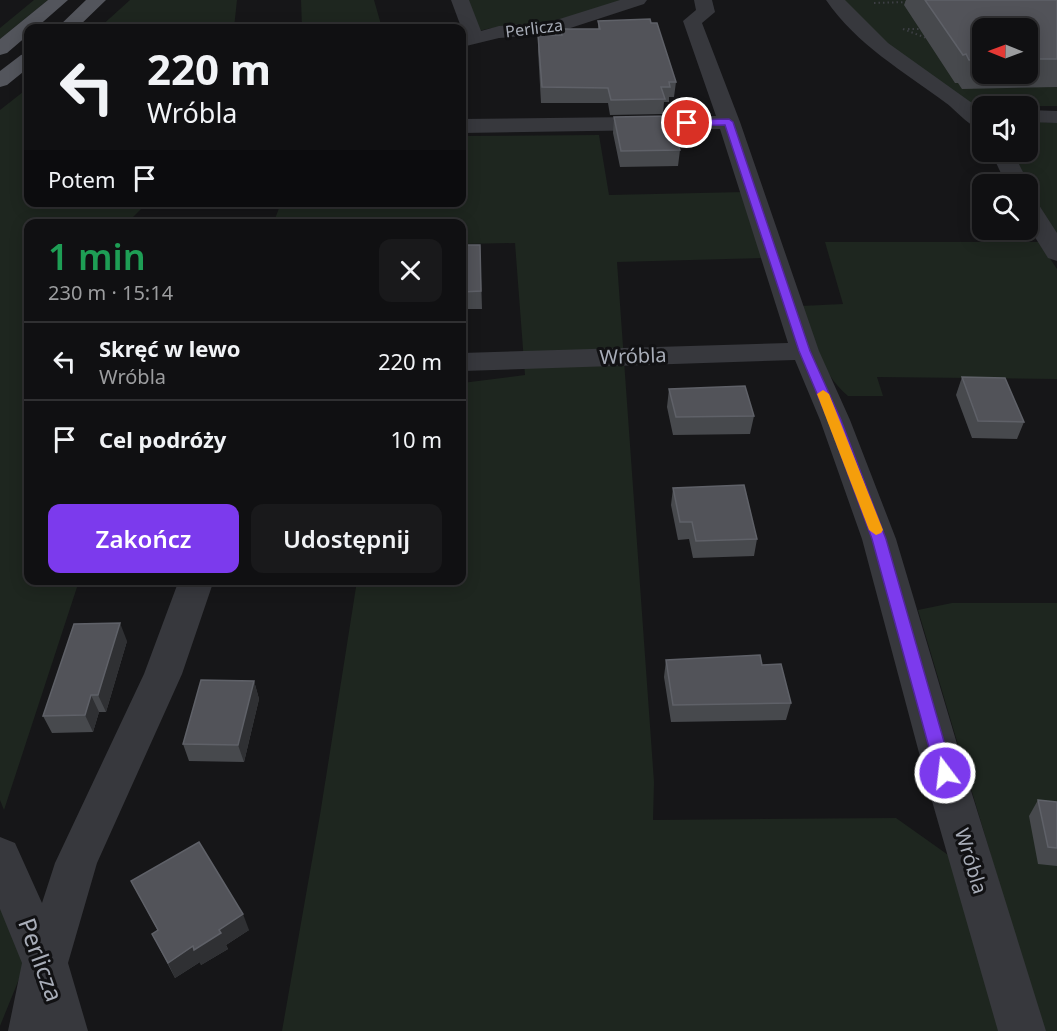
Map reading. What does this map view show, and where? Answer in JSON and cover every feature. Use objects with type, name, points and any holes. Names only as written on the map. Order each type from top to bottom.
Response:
[{"type":"main road","points":[[30,24],[59,0]]},
{"type":"main road","points":[[70,24],[97,0]]},
{"type":"main road","points":[[0,48],[24,28]]},
{"type":"main road","points":[[0,81],[24,62]]},
{"type":"street","points":[[460,0],[465,24]]},
{"type":"street","name":"Perlicza","points":[[468,39],[499,32],[552,28],[638,0]]},
{"type":"street","name":"Wróbla","points":[[703,0],[706,12],[692,21],[729,122],[805,351],[835,420],[879,539],[951,794],[1022,1031]]},
{"type":"street","points":[[835,0],[866,34],[888,53],[972,112]]},
{"type":"street","points":[[1038,116],[1057,117]]},
{"type":"street","points":[[466,126],[729,122]]},
{"type":"street","points":[[1038,223],[1057,253]]},
{"type":"street","name":"Wróbla","points":[[466,362],[805,351]]},
{"type":"street","points":[[32,1031],[45,963],[76,863],[163,674],[195,585]]},
{"type":"street","name":"Perlicza","points":[[0,857],[45,963],[64,1031]]},
{"type":"path","points":[[864,3],[910,2]]},
{"type":"path","points":[[896,29],[930,29]]},
{"type":"path","points":[[908,29],[938,43]]},
{"type":"shaded area","points":[[34,0],[48,0],[0,39],[0,28]]},
{"type":"shaded area","points":[[130,0],[237,0],[234,24],[103,24]]},
{"type":"shaded area","points":[[301,0],[374,0],[381,24],[302,24]]},
{"type":"shaded area","points":[[467,0],[624,0],[549,24],[480,31]]},
{"type":"shaded area","points":[[841,0],[1057,0],[1057,106],[1038,106],[1038,96],[972,96],[972,104],[882,42]]},
{"type":"shaded area","points":[[24,91],[24,207],[143,207],[131,219],[24,219],[24,585],[78,585],[4,810],[0,800],[0,110]]},
{"type":"shaded area","points":[[1038,122],[1057,123],[1057,238],[1038,210],[1038,174],[1023,174],[1017,162],[1038,162]]},
{"type":"shaded area","points":[[599,135],[609,195],[745,192],[765,258],[617,262],[654,782],[653,820],[896,818],[951,857],[1002,1031],[282,1031],[320,815],[356,585],[466,585],[466,382],[525,375],[515,243],[466,244],[466,219],[275,219],[279,207],[466,207],[466,136]]},
{"type":"shaded area","points":[[825,242],[1039,242],[1057,269],[1057,379],[877,377],[883,396],[848,396],[824,366],[801,306],[843,304]]},
{"type":"shaded area","points":[[952,603],[1057,603],[1057,1031],[1043,1031],[918,610]]},
{"type":"shaded area","points":[[0,872],[34,942],[0,1026]]},
{"type":"building","points":[[925,0],[1057,0],[1057,59],[1038,59],[1038,18],[972,18],[972,60],[969,60],[966,54],[963,55]]},
{"type":"building","points":[[650,19],[651,23],[657,23],[676,82],[669,82],[670,87],[661,87],[665,99],[611,100],[608,88],[542,87],[538,35],[562,35],[561,29],[600,29],[598,21]]},
{"type":"building","points":[[670,116],[680,150],[621,151],[614,117]]},
{"type":"building","points":[[466,245],[480,245],[481,291],[466,292]]},
{"type":"building","points":[[962,377],[1005,378],[1024,422],[978,421]]},
{"type":"building","points":[[745,386],[754,416],[676,417],[669,389]]},
{"type":"building","points":[[744,485],[757,539],[696,541],[692,522],[680,522],[673,488]]},
{"type":"building","points":[[120,623],[98,695],[91,695],[85,715],[43,716],[74,624]]},
{"type":"building","points":[[760,655],[762,665],[781,664],[791,703],[673,705],[666,660]]},
{"type":"building","points":[[201,680],[254,681],[238,745],[183,744]]},
{"type":"building","points":[[1038,800],[1057,802],[1057,848],[1048,847]]},
{"type":"building","points":[[199,842],[243,914],[219,930],[221,933],[194,950],[193,946],[168,963],[152,934],[158,930],[131,881]]},
{"type":"slow traffic","points":[[823,394],[876,530]]},
{"type":"route","points":[[687,123],[729,122],[805,351],[835,420],[879,539],[945,773]]}]
